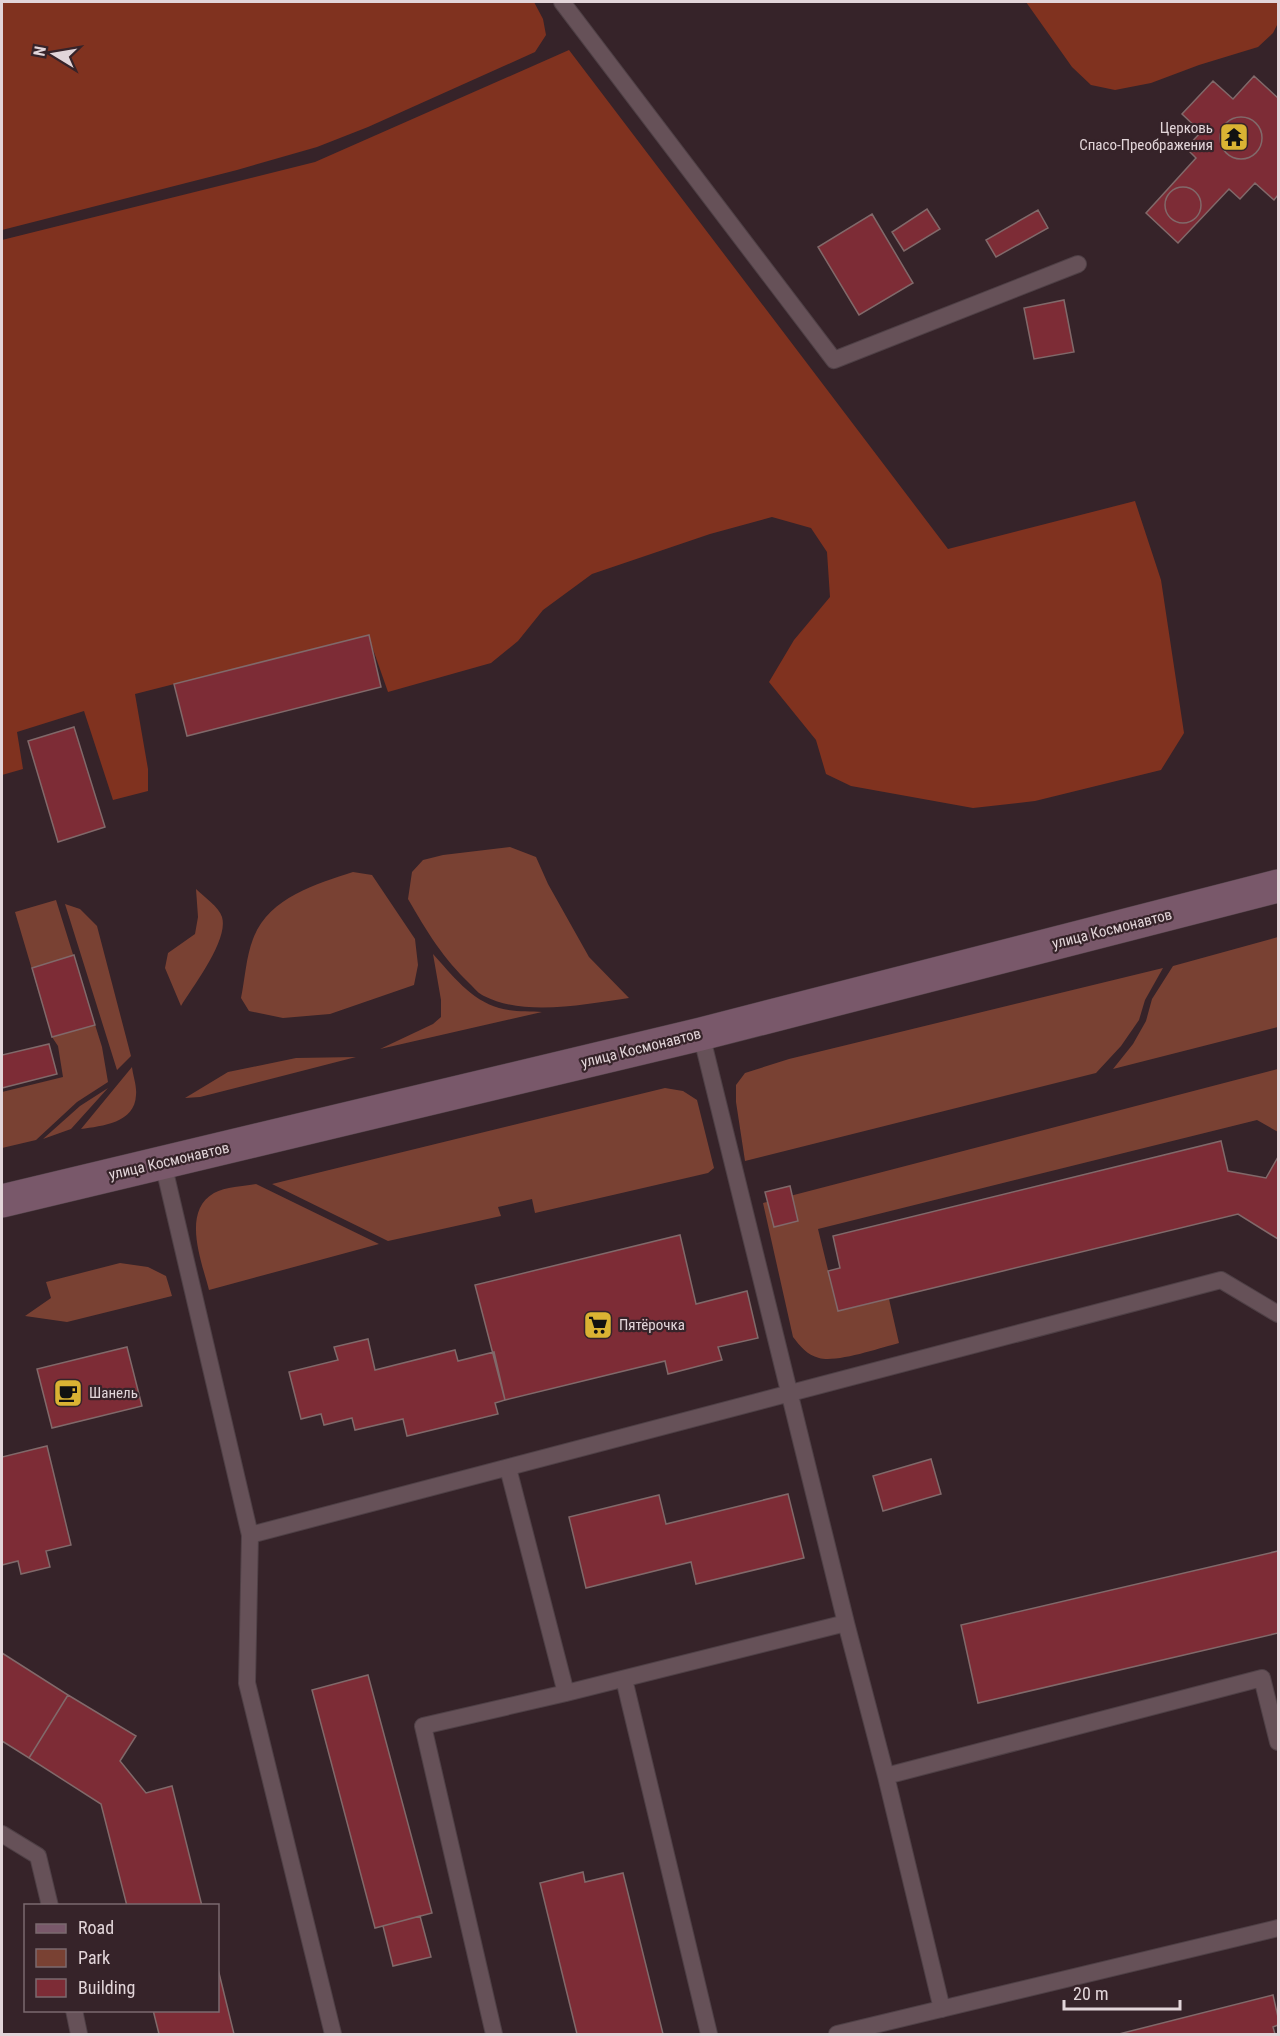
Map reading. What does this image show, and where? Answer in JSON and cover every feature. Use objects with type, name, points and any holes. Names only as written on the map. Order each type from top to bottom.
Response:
[{"type":"main road","name":"улица Космонавтов","points":[[2,1201],[701,1034],[1278,886]]},
{"type":"lane","points":[[562,2],[834,360],[1078,264]]},
{"type":"lane","points":[[701,1034],[942,2009]]},
{"type":"lane","points":[[164,1163],[250,1535],[247,1683],[333,2034]]},
{"type":"lane","points":[[250,1535],[1221,1280],[1278,1314]]},
{"type":"lane","points":[[508,1468],[566,1693]]},
{"type":"lane","points":[[494,2034],[423,1726],[624,1679],[846,1623]]},
{"type":"lane","points":[[886,1776],[1262,1678],[1278,1742]]},
{"type":"lane","points":[[624,1679],[709,2034]]},
{"type":"lane","points":[[2,1834],[38,1856],[50,1904]]},
{"type":"lane","points":[[837,2034],[1278,1928]]},
{"type":"lane","points":[[74,2012],[79,2034]]},
{"type":"green space","points":[[510,847],[536,857],[548,884],[589,957],[629,998],[556,1007],[518,1006],[500,1002],[478,992],[444,954],[408,899],[412,872],[423,860],[443,855]]},
{"type":"green space","points":[[353,872],[372,875],[415,939],[418,965],[414,985],[330,1014],[283,1018],[249,1011],[241,998],[249,953],[260,925],[281,903],[295,895]]},
{"type":"green space","points":[[196,889],[218,910],[222,917],[223,927],[215,950],[181,1006],[165,968],[168,953],[195,934],[198,917]]},
{"type":"green space","points":[[56,900],[102,1047],[108,1082],[77,1102],[36,1140],[2,1148],[2,1092],[63,1077],[58,1046],[52,1037],[15,912]]},
{"type":"green space","points":[[65,904],[80,909],[97,926],[131,1056],[117,1070]]},
{"type":"green space","points":[[1278,937],[1278,1027],[1113,1069],[1133,1044],[1146,1021],[1152,999],[1173,966]]},
{"type":"green space","points":[[433,954],[463,986],[489,1004],[509,1010],[542,1012],[380,1049],[433,1024],[441,1017],[441,1000]]},
{"type":"green space","points":[[1163,968],[1145,1000],[1139,1020],[1121,1046],[1096,1073],[745,1161],[736,1102],[736,1085],[745,1073],[789,1059]]},
{"type":"green space","points":[[356,1057],[200,1097],[185,1098],[228,1072],[296,1058]]},
{"type":"green space","points":[[132,1067],[136,1095],[130,1112],[116,1121],[81,1129]]},
{"type":"green space","points":[[1278,1069],[1278,1132],[1257,1120],[818,1229],[838,1311],[889,1299],[899,1343],[858,1354],[827,1359],[811,1355],[793,1337],[763,1203]]},
{"type":"green space","points":[[108,1088],[71,1129],[43,1139],[80,1106]]},
{"type":"green space","points":[[665,1088],[683,1091],[697,1100],[714,1168],[708,1173],[535,1213],[532,1199],[498,1207],[501,1216],[388,1241],[272,1184]]},
{"type":"green space","points":[[256,1184],[379,1244],[209,1290],[196,1238],[198,1212],[204,1201],[218,1191]]},
{"type":"green space","points":[[120,1263],[148,1267],[166,1276],[172,1296],[67,1322],[25,1316],[51,1298],[46,1282]]},
{"type":"shaded area","points":[[2,2],[534,2],[543,19],[546,35],[535,52],[368,127],[317,147],[237,170],[2,230]]},
{"type":"shaded area","points":[[1026,2],[1278,2],[1278,23],[1273,33],[1258,47],[1151,83],[1115,90],[1091,85],[1072,67]]},
{"type":"shaded area","points":[[569,50],[948,549],[1135,501],[1161,580],[1184,733],[1161,770],[1035,801],[973,808],[851,786],[826,774],[816,740],[769,682],[794,640],[830,597],[827,552],[811,528],[772,517],[710,534],[592,574],[543,610],[518,641],[491,663],[388,692],[368,635],[135,694],[148,769],[148,791],[113,800],[84,711],[17,732],[23,769],[2,775],[2,240],[315,162]]},
{"type":"building","points":[[1254,76],[1278,98],[1278,195],[1274,200],[1255,183],[1240,199],[1229,189],[1178,243],[1146,213],[1196,158],[1186,148],[1201,132],[1182,114],[1213,81],[1233,99]]},
{"type":"building","points":[[1241,117],[1256,123],[1262,138],[1256,153],[1241,159],[1226,153],[1220,138],[1226,123]]},
{"type":"building","points":[[1183,187],[1195,193],[1201,205],[1195,217],[1183,223],[1171,217],[1165,205],[1171,193]]},
{"type":"building","points":[[927,209],[940,229],[904,251],[892,232]]},
{"type":"building","points":[[1038,210],[1048,228],[996,257],[986,240]]},
{"type":"building","points":[[872,214],[913,283],[859,315],[818,247]]},
{"type":"building","points":[[1064,300],[1074,352],[1034,359],[1024,308]]},
{"type":"building","points":[[369,635],[381,687],[187,736],[174,684]]},
{"type":"building","points":[[74,727],[105,827],[58,842],[28,741]]},
{"type":"building","points":[[74,955],[95,1025],[52,1037],[32,968]]},
{"type":"building","points":[[49,1044],[57,1074],[2,1088],[2,1055]]},
{"type":"building","points":[[1221,1141],[1228,1171],[1266,1178],[1278,1157],[1278,1239],[1238,1214],[838,1311],[828,1271],[840,1268],[833,1236]]},
{"type":"building","points":[[790,1186],[798,1221],[774,1227],[765,1192]]},
{"type":"building","points":[[680,1235],[696,1304],[747,1291],[758,1338],[718,1347],[722,1360],[668,1374],[665,1361],[505,1400],[475,1285]]},
{"type":"building","points":[[368,1339],[375,1370],[455,1350],[458,1361],[494,1352],[505,1400],[495,1403],[498,1414],[407,1436],[403,1419],[355,1430],[352,1418],[324,1425],[321,1414],[301,1419],[289,1372],[338,1360],[334,1347]]},
{"type":"building","points":[[127,1347],[142,1406],[52,1428],[37,1369]]},
{"type":"building","points":[[47,1446],[71,1545],[46,1551],[50,1567],[21,1574],[18,1561],[2,1565],[2,1457]]},
{"type":"building","points":[[931,1459],[941,1494],[883,1511],[873,1476]]},
{"type":"building","points":[[788,1494],[804,1558],[696,1584],[691,1562],[586,1588],[569,1517],[659,1495],[666,1524]]},
{"type":"building","points":[[1278,1551],[1278,1633],[978,1703],[961,1625]]},
{"type":"building","points":[[2,1653],[68,1695],[29,1758],[2,1741]]},
{"type":"building","points":[[368,1675],[432,1913],[375,1928],[312,1690]]},
{"type":"building","points":[[68,1695],[136,1736],[120,1761],[146,1793],[172,1786],[202,1904],[126,1904],[101,1804],[29,1758]]},
{"type":"building","points":[[583,1872],[585,1882],[623,1873],[663,2034],[577,2034],[540,1883]]},
{"type":"building","points":[[420,1916],[431,1957],[393,1966],[383,1926]]},
{"type":"building","points":[[219,1973],[234,2034],[159,2034],[154,2012],[219,2012]]},
{"type":"building","points":[[1273,1995],[1278,2017],[1278,2025],[1273,2027],[1275,2034],[1119,2034]]},
{"type":"place","name":"Церковь Спасо-Преображения","points":[[1234,137]]},
{"type":"place","name":"Пятёрочка","points":[[598,1325]]},
{"type":"place","name":"Шанель","points":[[68,1393]]}]
